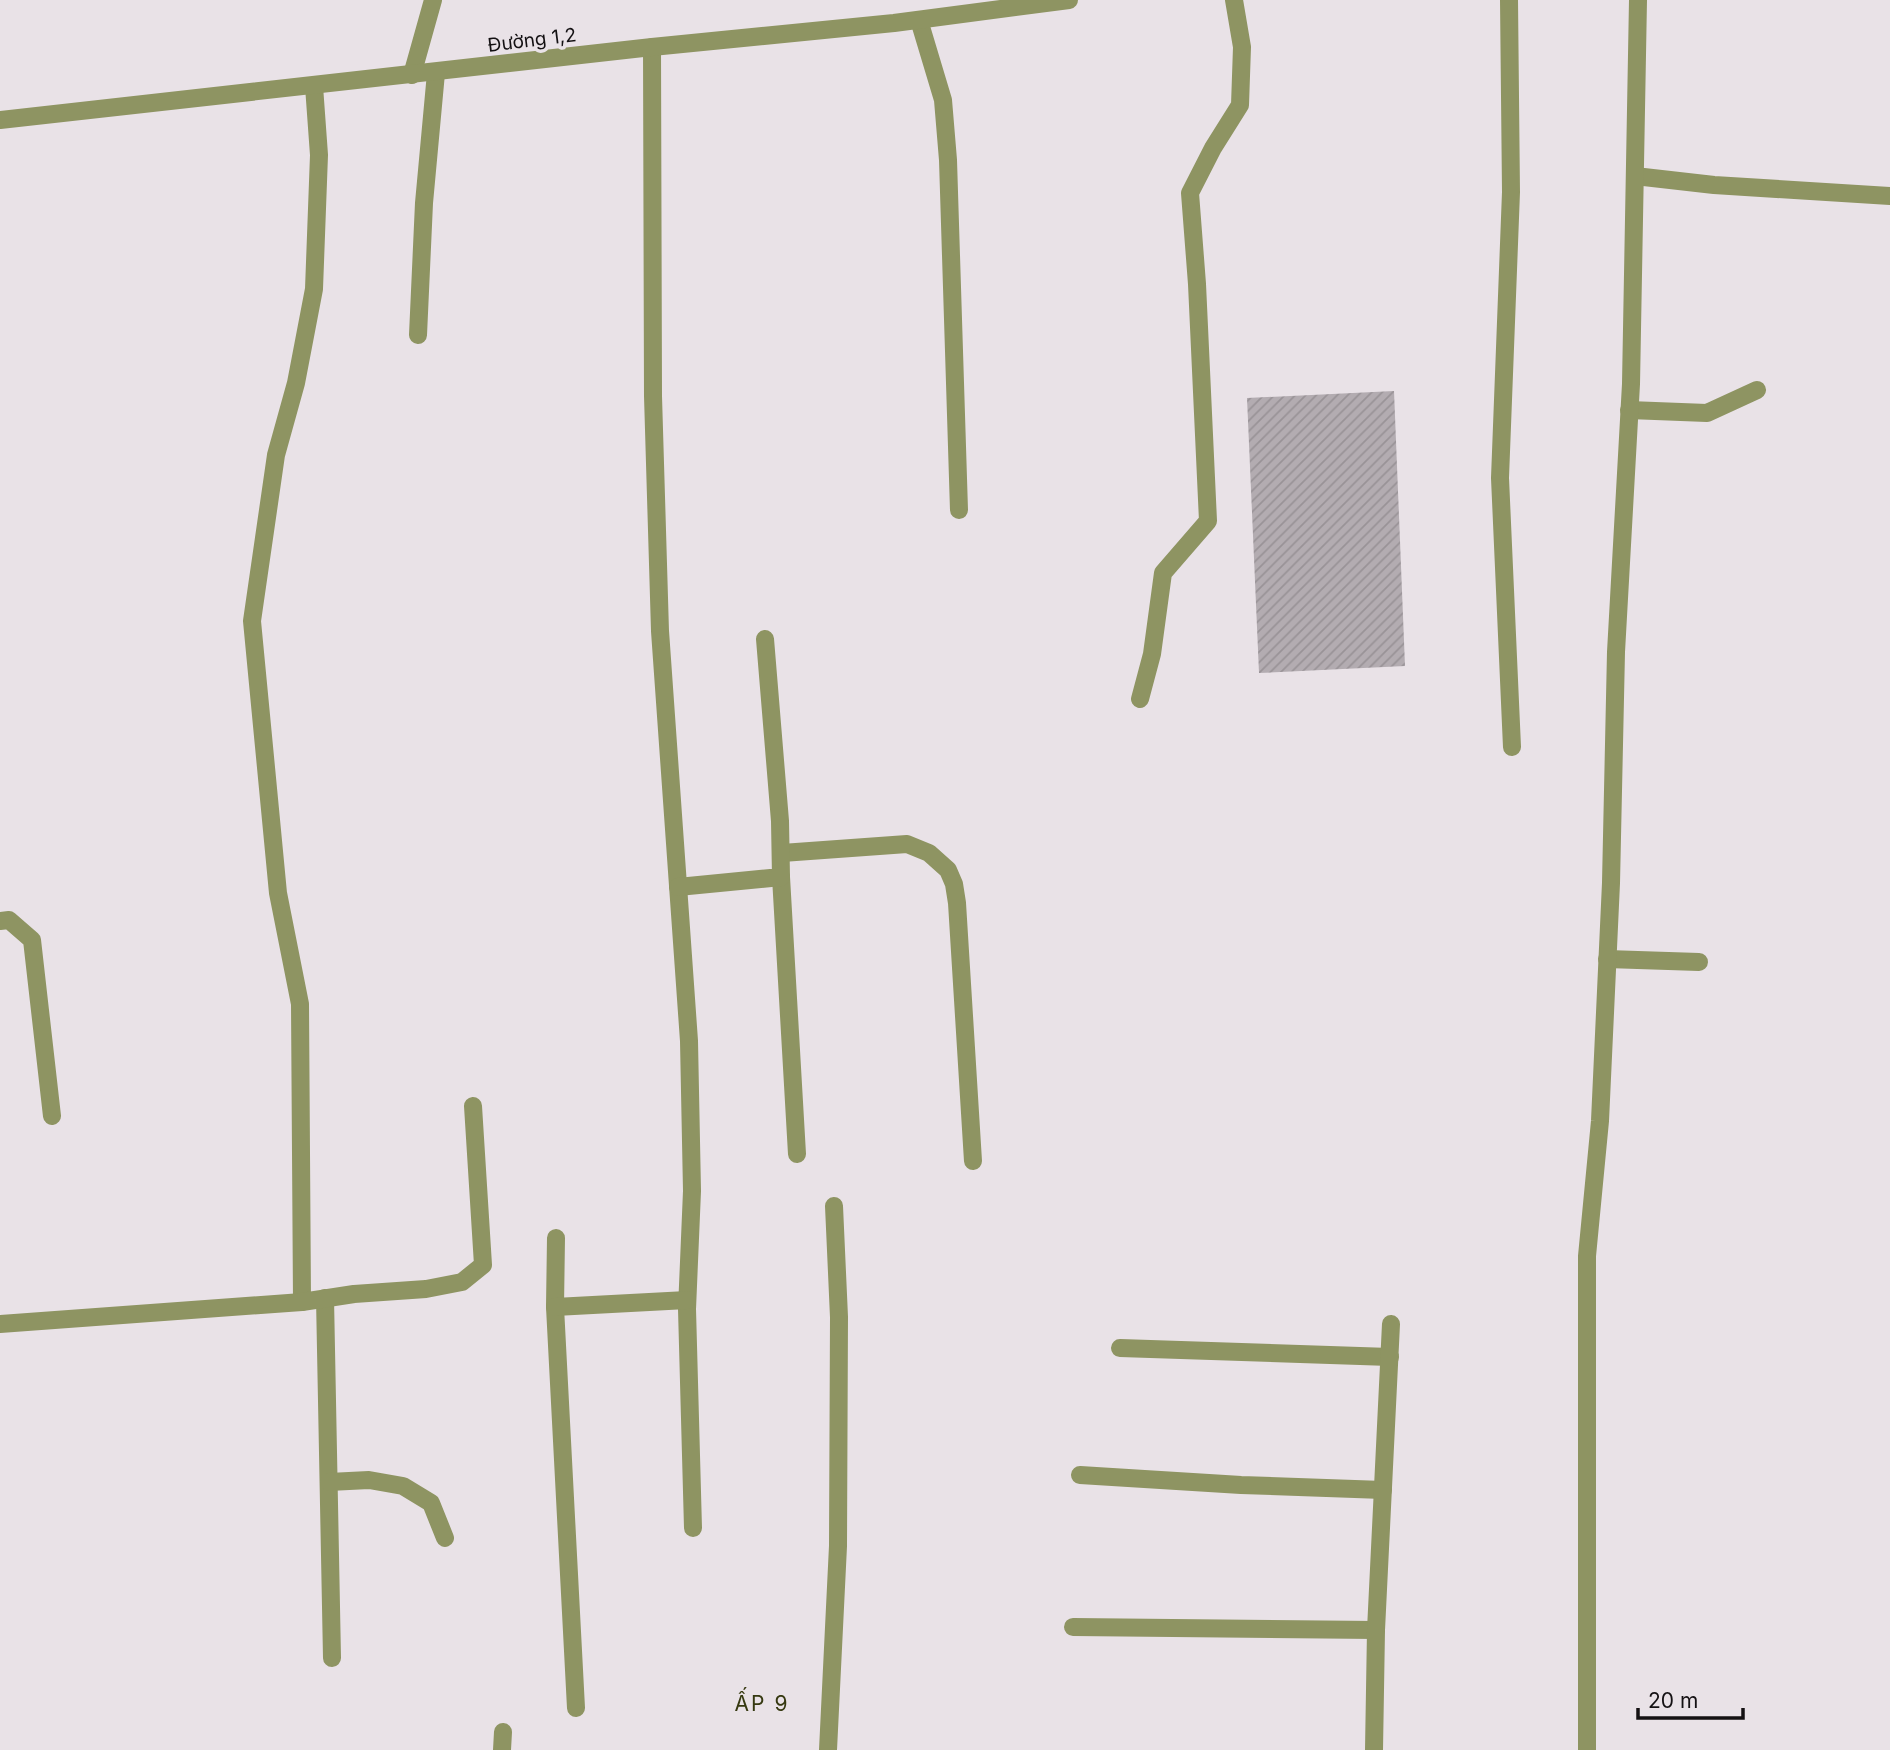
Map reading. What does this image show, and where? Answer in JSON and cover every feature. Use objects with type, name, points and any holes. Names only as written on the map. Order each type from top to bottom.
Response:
[{"type":"street","points":[[412,75],[433,0]]},
{"type":"street","name":"Đường 1,2","points":[[0,120],[919,20],[1002,4],[1069,0]]},
{"type":"street","points":[[1140,699],[1152,654],[1163,573],[1208,521],[1190,193],[1213,148],[1240,105],[1242,47],[1234,0]]},
{"type":"street","points":[[1509,0],[1511,192],[1500,478],[1513,747]]},
{"type":"street","points":[[1587,1750],[1587,1256],[1600,1121],[1608,959],[1616,652],[1629,411],[1638,0]]},
{"type":"street","points":[[919,20],[943,100],[948,160],[959,510]]},
{"type":"street","points":[[652,47],[653,396],[660,631],[689,1068],[692,1191],[687,1300],[693,1528]]},
{"type":"street","points":[[418,335],[424,203],[436,73]]},
{"type":"street","points":[[302,1302],[300,1004],[278,893],[252,621],[276,455],[296,383],[314,289],[319,155],[314,86]]},
{"type":"street","points":[[1635,176],[1714,185],[1890,196]]},
{"type":"street","points":[[1629,411],[1707,413],[1757,390]]},
{"type":"street","points":[[765,639],[782,853],[781,877],[797,1154]]},
{"type":"street","points":[[782,853],[907,844],[929,853],[947,870],[954,884],[957,903],[973,1161]]},
{"type":"street","points":[[678,887],[781,877]]},
{"type":"street","points":[[0,921],[9,920],[32,940],[52,1116]]},
{"type":"street","points":[[1608,959],[1699,962]]},
{"type":"street","points":[[0,1324],[302,1302],[354,1294],[426,1289],[462,1282],[483,1265],[473,1106]]},
{"type":"street","points":[[828,1750],[838,1546],[839,1317],[834,1206]]},
{"type":"street","points":[[556,1238],[555,1307],[576,1708]]},
{"type":"street","points":[[325,1298],[332,1658]]},
{"type":"street","points":[[555,1307],[687,1300]]},
{"type":"street","points":[[1374,1750],[1376,1630],[1391,1324]]},
{"type":"street","points":[[1120,1348],[1390,1357]]},
{"type":"street","points":[[1080,1475],[1383,1490]]},
{"type":"street","points":[[329,1482],[369,1480],[403,1486],[431,1503],[445,1538]]},
{"type":"street","points":[[1073,1627],[1376,1630]]},
{"type":"building","points":[[1394,391],[1405,666],[1259,673],[1247,398]]},
{"type":"district","name":"ẤP 9","points":[[762,1703]]}]
